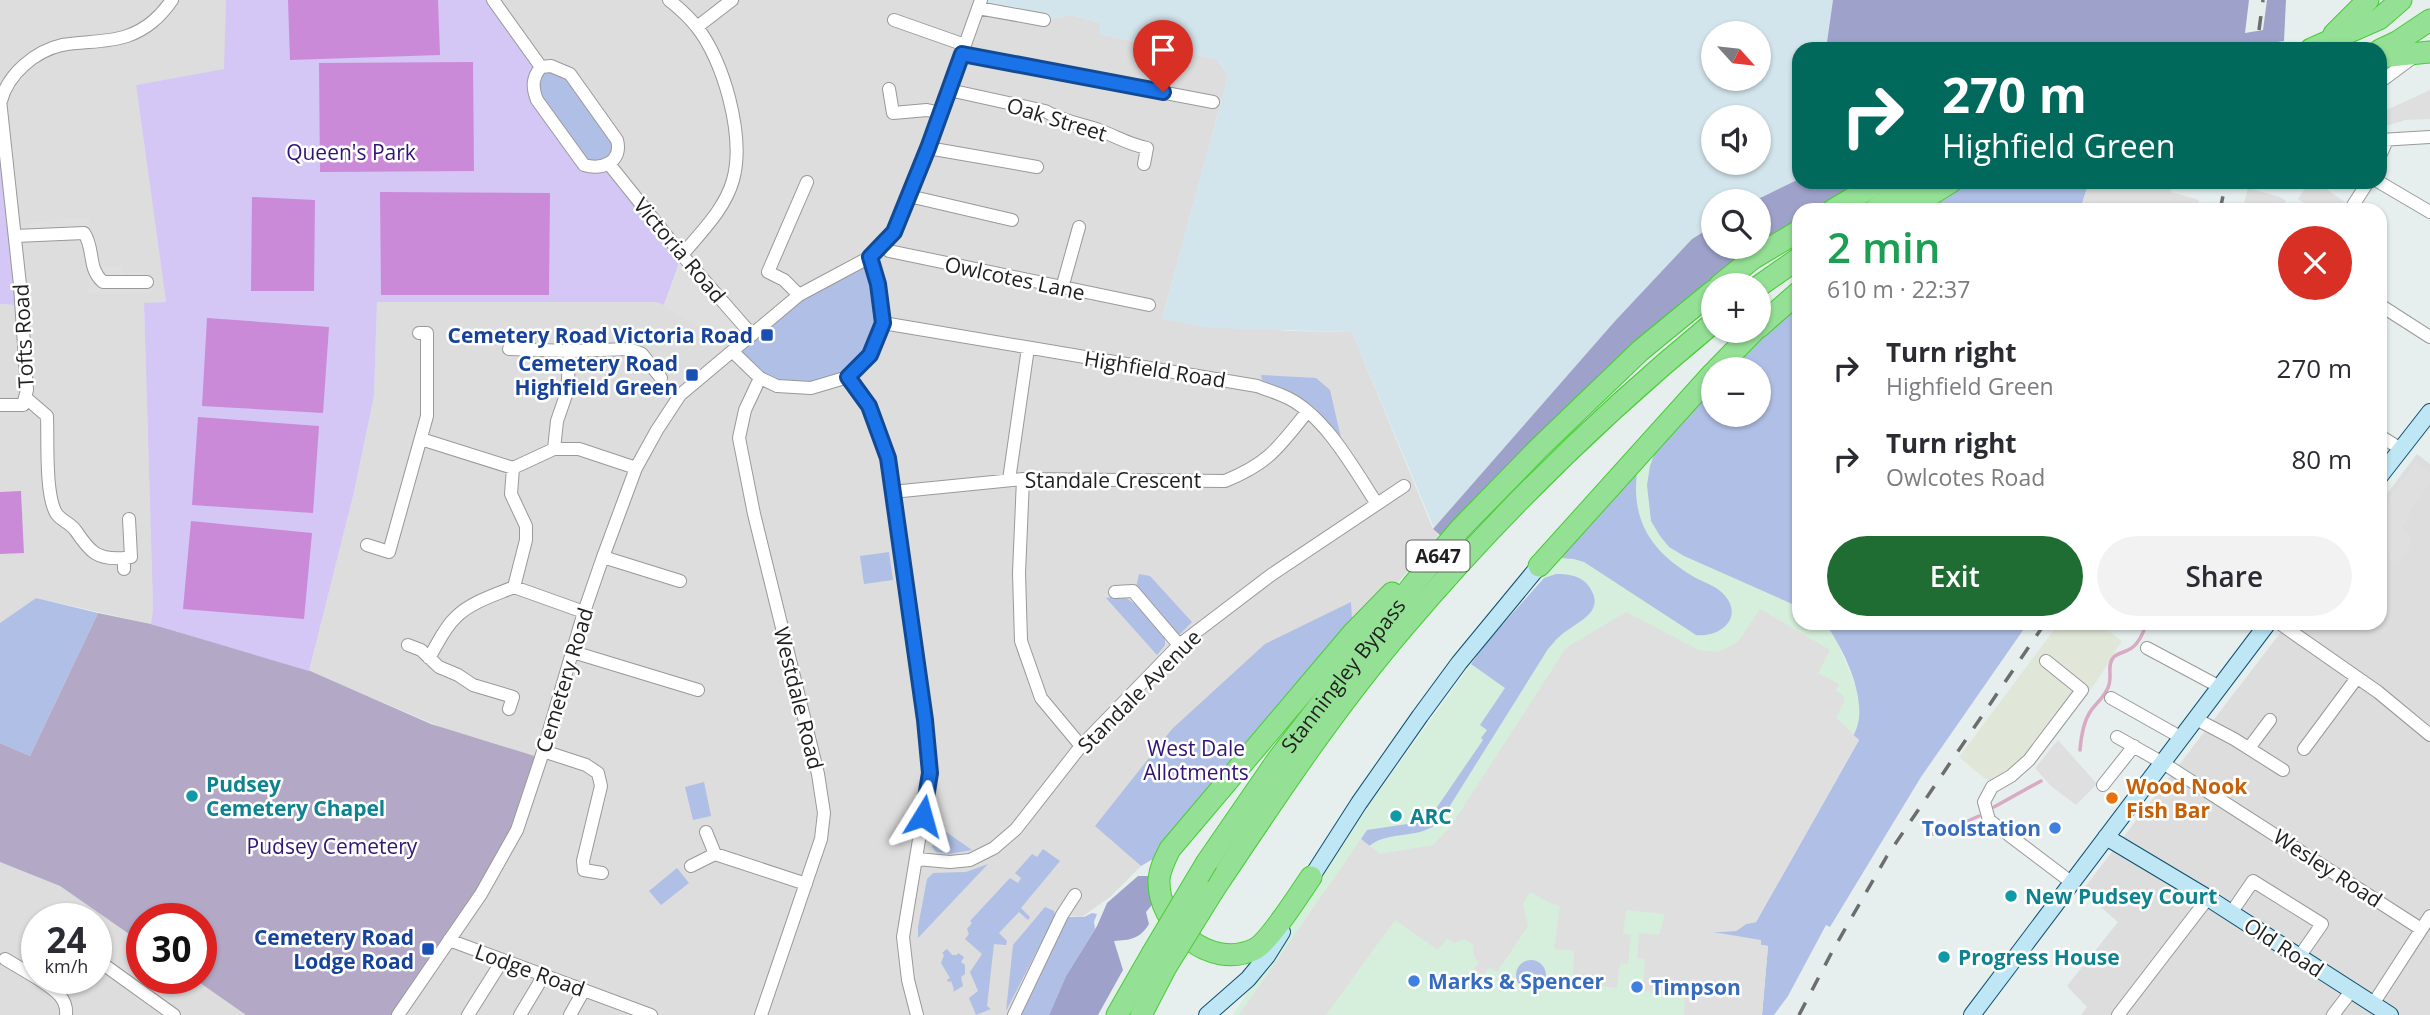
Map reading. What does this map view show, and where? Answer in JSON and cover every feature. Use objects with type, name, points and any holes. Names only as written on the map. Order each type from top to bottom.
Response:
[{"type":"highway","points":[[2322,42],[2368,0]]},
{"type":"highway","points":[[2327,42],[2379,19],[2401,0]]},
{"type":"highway","points":[[2387,47],[2428,25],[2412,10],[2409,0]]},
{"type":"highway","points":[[2387,56],[2424,53]]},
{"type":"highway","points":[[1845,203],[1868,189]]},
{"type":"highway","points":[[1885,203],[1913,189]]},
{"type":"highway","points":[[1917,203],[1940,189]]},
{"type":"highway","points":[[1735,273],[1752,259],[1792,235]]},
{"type":"highway","points":[[1771,278],[1792,263]]},
{"type":"highway","points":[[1771,316],[1792,298]]},
{"type":"highway","name":"Stanningley Bypass","points":[[1141,1015],[1159,960],[1208,862],[1278,759],[1412,586],[1460,530],[1540,447],[1641,349],[1701,301]]},
{"type":"highway","name":"Stanningley Bypass","points":[[1116,1015],[1213,891],[1294,770],[1402,629],[1528,490],[1657,369],[1701,333]]},
{"type":"highway","points":[[1729,357],[1742,343]]},
{"type":"highway","points":[[1539,566],[1701,387]]},
{"type":"highway","points":[[1311,877],[1258,948],[1235,956],[1215,954],[1177,929],[1162,898],[1159,880],[1163,861],[1170,849],[1353,633],[1414,571],[1460,530]]},
{"type":"main road","points":[[2387,467],[2430,412]]},
{"type":"main road","points":[[1207,1015],[1248,979],[1267,956],[1311,877],[1359,803],[1443,684],[1539,566]]},
{"type":"main road","points":[[1972,1015],[2263,630]]},
{"type":"main road","name":"Old Road","points":[[2106,837],[2208,898],[2389,1015]]},
{"type":"street","points":[[1,100],[4,88],[9,82],[23,66],[42,53],[61,45],[124,37],[146,28],[163,13],[172,0]]},
{"type":"street","points":[[493,0],[541,67]]},
{"type":"street","points":[[669,0],[697,27],[715,59],[731,106],[737,147],[733,180],[716,216],[682,255]]},
{"type":"street","points":[[697,27],[732,0]]},
{"type":"street","points":[[980,4],[1044,20]]},
{"type":"street","name":"Cemetery Road","points":[[398,1015],[481,894],[517,830],[603,557],[636,468],[657,430],[680,395],[799,295],[870,257],[894,232],[928,148],[980,4]]},
{"type":"street","points":[[894,20],[964,50],[1213,102]]},
{"type":"street","points":[[2387,77],[2424,53]]},
{"type":"street","points":[[541,67],[559,68],[569,74],[617,140],[619,147],[616,158],[608,164],[593,168],[584,165],[537,100],[533,90],[534,75],[541,67]]},
{"type":"street","points":[[890,89],[893,113],[927,110],[941,113]]},
{"type":"street","name":"Oak Street","points":[[949,90],[1045,111],[1056,118],[1114,135],[1127,144],[1147,148],[1144,164]]},
{"type":"street","name":"Tofts Road","points":[[1,100],[23,316],[24,402]]},
{"type":"street","points":[[2387,140],[2430,137]]},
{"type":"street","points":[[928,148],[1037,167]]},
{"type":"street","name":"Victoria Road","points":[[608,164],[752,335]]},
{"type":"street","points":[[799,295],[784,280],[768,272],[807,183]]},
{"type":"street","points":[[2387,187],[2430,212]]},
{"type":"street","points":[[909,196],[1012,220]]},
{"type":"street","points":[[1062,288],[1079,227]]},
{"type":"street","points":[[15,236],[84,233],[89,244],[93,270],[103,282],[147,282]]},
{"type":"street","name":"Owlcotes Lane","points":[[883,246],[889,251],[1149,305]]},
{"type":"street","points":[[733,352],[760,378],[777,386],[811,388],[848,377],[870,355],[883,323],[878,284],[870,257]]},
{"type":"street","points":[[2387,309],[2430,337]]},
{"type":"street","name":"Highfield Road","points":[[883,323],[1257,386],[1289,399],[1307,412],[1339,448],[1377,504]]},
{"type":"street","points":[[367,545],[389,552],[427,416],[427,333],[419,333]]},
{"type":"street","points":[[1009,480],[1028,348]]},
{"type":"street","points":[[509,349],[631,349],[642,354],[661,378]]},
{"type":"street","points":[[554,449],[557,421],[567,392],[570,351]]},
{"type":"street","points":[[848,377],[869,406],[888,458],[925,720],[930,773],[903,937],[912,1014]]},
{"type":"street","name":"Westdale Road","points":[[760,378],[745,410],[739,438],[754,514],[818,774],[824,813],[821,839],[761,1015]]},
{"type":"street","points":[[0,405],[24,402],[47,416],[52,502],[58,516],[73,525],[90,551],[124,563],[131,557],[129,519]]},
{"type":"street","name":"Standale Crescent","points":[[892,492],[1023,479],[1224,481],[1250,471],[1264,461],[1307,412]]},
{"type":"street","points":[[421,439],[513,468],[554,449],[579,449],[636,468]]},
{"type":"street","points":[[2387,440],[2401,449]]},
{"type":"street","points":[[513,468],[511,494],[526,526],[526,540],[514,587]]},
{"type":"street","points":[[1023,479],[1019,573],[1021,641],[1041,698],[1081,746]]},
{"type":"street","name":"Standale Avenue","points":[[917,859],[950,862],[970,860],[993,848],[1016,829],[1081,746],[1179,645],[1271,575],[1404,486]]},
{"type":"street","points":[[603,557],[680,581]]},
{"type":"street","points":[[1115,592],[1133,585],[1179,645]]},
{"type":"street","points":[[429,658],[449,624],[458,615],[478,602],[514,587],[584,612]]},
{"type":"street","points":[[2289,630],[2378,692],[2430,735]]},
{"type":"street","points":[[408,645],[421,650],[439,667],[473,685],[513,697],[509,709]]},
{"type":"street","points":[[2147,648],[2220,687]]},
{"type":"street","points":[[573,652],[698,690]]},
{"type":"street","points":[[2046,661],[2082,690],[2029,760],[2011,776],[1992,787],[1984,802],[1984,809],[1989,820],[2071,881]]},
{"type":"street","points":[[2304,749],[2356,679]]},
{"type":"street","points":[[2111,698],[2182,738]]},
{"type":"street","points":[[2196,719],[2283,769]]},
{"type":"street","points":[[2249,748],[2270,720]]},
{"type":"street","name":"Wesley Road","points":[[2117,737],[2163,763],[2421,929]]},
{"type":"street","points":[[2103,785],[2134,746]]},
{"type":"street","points":[[543,751],[586,765],[598,773],[601,786],[583,861],[584,870],[602,873]]},
{"type":"street","points":[[706,832],[715,854]]},
{"type":"street","points":[[691,866],[715,854],[806,884]]},
{"type":"street","points":[[2231,913],[2253,881],[2322,924],[2299,957]]},
{"type":"street","points":[[1014,1015],[1062,915],[1075,895]]},
{"type":"street","points":[[2118,1015],[2208,898]]},
{"type":"street","points":[[2373,1004],[2430,916]]},
{"type":"street","name":"Lodge Road","points":[[449,940],[584,990],[624,1011],[651,1015]]},
{"type":"street","points":[[5,959],[21,968]]},
{"type":"street","points":[[468,1015],[502,961]]},
{"type":"street","points":[[112,970],[174,1015]]},
{"type":"street","points":[[520,1015],[544,975]]},
{"type":"street","points":[[570,1015],[584,990]]},
{"type":"street","points":[[2333,1015],[2351,990]]},
{"type":"street","points":[[59,994],[67,1007],[66,1015]]},
{"type":"shaded area","points":[[0,0],[226,0],[225,69],[136,85],[166,302],[144,304],[153,609],[151,624],[36,598],[0,623],[0,554],[24,552],[21,492],[0,492],[0,304],[16,305],[0,145]]},
{"type":"shaded area","points":[[493,0],[981,0],[1044,20],[1071,15],[1101,23],[1099,34],[1216,59],[1228,76],[1162,319],[1288,331],[1352,332],[1433,529],[1439,536],[1353,633],[1351,603],[1096,826],[1141,866],[1110,897],[1082,917],[1062,915],[1014,1015],[398,1015],[450,731],[309,671],[354,492],[374,396],[377,301],[656,302],[725,342],[733,352],[752,335],[541,67]]},
{"type":"shaded area","points":[[981,0],[1833,0],[1827,42],[1792,42],[1792,182],[1771,193],[1771,189],[1701,189],[1701,233],[1692,239],[1615,321],[1434,528],[1352,332],[1209,328],[1162,319],[1228,76],[1216,59],[1099,34],[1101,23],[1071,15],[1044,20],[978,8]]},
{"type":"shaded area","points":[[1833,0],[2249,0],[2245,33],[2263,30],[2267,0],[2286,0],[2284,41],[2278,42],[1827,42]]},
{"type":"shaded area","points":[[2430,90],[2430,119],[2405,120],[2387,126],[2387,110]]},
{"type":"shaded area","points":[[1792,182],[1792,189],[1854,189],[1826,203],[1792,203],[1792,222],[1771,236],[1771,193]]},
{"type":"shaded area","points":[[2087,189],[2172,189],[2171,192],[2199,200],[2198,203],[2082,203]]},
{"type":"shaded area","points":[[2248,189],[2286,201],[2285,203],[2244,203]]},
{"type":"shaded area","points":[[2304,189],[2326,189],[2345,202],[2305,203],[2298,199]]},
{"type":"shaded area","points":[[89,217],[89,226],[30,230],[30,222]]},
{"type":"shaded area","points":[[1701,233],[1701,259],[1737,259],[1719,273],[1701,273],[1701,287],[1634,344],[1442,537],[1433,529],[1615,321],[1692,239]]},
{"type":"shaded area","points":[[682,255],[752,335],[733,352],[725,342],[664,305]]},
{"type":"shaded area","points":[[88,265],[122,265],[123,275],[152,274],[153,293],[89,294]]},
{"type":"shaded area","points":[[1655,452],[1649,503],[1651,520],[1669,547],[1792,604],[1792,630],[1830,630],[1860,697],[1858,729],[1756,922],[1762,1015],[1233,1015],[1359,819],[1487,642]]},
{"type":"shaded area","points":[[2417,454],[2430,464],[2430,1015],[2081,1015],[2087,1007],[2067,986],[2118,922],[2082,891],[2283,630],[2387,630],[2387,494]]},
{"type":"shaded area","points":[[2416,462],[2430,473],[2430,483],[2410,510],[2408,520],[2402,527],[2409,533],[2412,543],[2397,565],[2387,557],[2387,501]]},
{"type":"shaded area","points":[[1760,609],[1830,650],[1818,673],[1839,684],[1836,691],[1844,696],[1844,702],[1836,718],[1859,740],[1756,922],[1746,924],[1736,931],[1713,932],[1761,940],[1761,945],[1768,946],[1762,1015],[1684,1015],[1685,995],[1643,991],[1645,959],[1637,958],[1639,933],[1659,935],[1665,914],[1626,910],[1623,934],[1631,935],[1628,964],[1620,963],[1617,988],[1583,983],[1583,976],[1573,974],[1574,951],[1554,949],[1560,906],[1530,892],[1523,904],[1528,926],[1497,972],[1489,967],[1483,976],[1474,969],[1479,962],[1474,957],[1473,945],[1465,939],[1454,943],[1447,939],[1438,950],[1395,920],[1326,1015],[1239,1015],[1361,839],[1380,854],[1433,845],[1451,826],[1566,648],[1626,612],[1699,650],[1718,652],[1738,642]]},
{"type":"shaded area","points":[[2054,630],[2107,630],[2122,641],[2097,681],[2031,768],[2003,787],[1984,778],[1959,757]]},
{"type":"shaded area","points":[[2058,740],[2097,784],[2076,805],[2051,786],[2035,768]]},
{"type":"shaded area","points":[[0,862],[60,886],[84,903],[21,903],[21,994],[112,994],[112,922],[126,932],[126,994],[216,994],[246,1015],[0,1015]]},
{"type":"shaded area","points":[[1138,876],[1152,876],[1157,899],[1146,912],[1149,924],[1142,933],[1130,939],[1114,941],[1123,970],[1098,1015],[1049,1015],[1066,976],[1097,926],[1107,903]]},
{"type":"green space","name":"Queen's Park","points":[[226,0],[493,0],[541,67],[533,90],[583,164],[609,164],[682,255],[664,305],[656,302],[377,302],[374,396],[354,492],[309,671],[151,624],[153,609],[144,303],[166,302],[136,85],[224,69]]},
{"type":"green space","points":[[288,0],[438,0],[440,55],[290,60]]},
{"type":"green space","points":[[473,62],[474,171],[320,172],[319,63]]},
{"type":"green space","points":[[559,68],[617,140],[616,158],[593,168],[537,100],[534,75]]},
{"type":"green space","points":[[0,145],[16,305],[0,304]]},
{"type":"green space","points":[[1955,189],[2087,189],[2082,203],[1930,203]]},
{"type":"green space","points":[[380,192],[550,193],[549,295],[381,295]]},
{"type":"green space","points":[[252,197],[315,200],[314,291],[251,291]]},
{"type":"green space","points":[[870,257],[883,323],[870,355],[848,377],[811,388],[777,386],[733,352],[799,295]]},
{"type":"green space","points":[[1792,311],[1792,604],[1684,556],[1669,547],[1651,521],[1647,485],[1655,452],[1701,401],[1701,427],[1771,427],[1771,357],[1742,357],[1756,343],[1771,343],[1771,330]]},
{"type":"green space","points":[[207,318],[329,327],[323,413],[202,406]]},
{"type":"green space","points":[[1261,375],[1316,378],[1330,390],[1341,438],[1315,408],[1286,390],[1262,380]]},
{"type":"green space","points":[[198,417],[319,426],[313,513],[192,505]]},
{"type":"green space","points":[[1637,472],[1637,506],[1641,521],[1656,546],[1679,567],[1720,590],[1731,605],[1730,619],[1720,630],[1696,635],[1584,562],[1561,558]]},
{"type":"green space","points":[[21,491],[24,553],[0,554],[0,492]]},
{"type":"green space","points":[[191,521],[312,533],[304,619],[183,609]]},
{"type":"green space","points":[[889,552],[893,580],[864,584],[860,556]]},
{"type":"green space","points":[[1139,574],[1150,576],[1192,622],[1180,634],[1177,634],[1136,588]]},
{"type":"green space","points":[[1556,574],[1575,576],[1587,584],[1594,597],[1591,611],[1548,649],[1441,820],[1424,831],[1387,838],[1369,846],[1361,839],[1367,830],[1421,822],[1431,816],[1483,740],[1481,738],[1487,730],[1480,725],[1505,688],[1471,664],[1544,578]]},
{"type":"green space","points":[[1118,596],[1138,606],[1165,638],[1165,645],[1157,655],[1106,598]]},
{"type":"green space","points":[[36,598],[98,613],[30,756],[0,743],[0,623]]},
{"type":"green space","name":"West Dale Allotments","points":[[1351,602],[1353,633],[1170,849],[1141,866],[1095,826],[1172,729],[1265,644]]},
{"type":"green space","name":"Pudsey Cemetery","points":[[98,613],[151,624],[301,667],[431,724],[541,758],[517,830],[398,1015],[246,1015],[216,994],[217,903],[126,903],[126,932],[112,922],[112,903],[84,903],[60,886],[0,862],[0,743],[30,756]]},
{"type":"green space","points":[[1829,630],[2023,630],[1921,777],[1830,927],[1826,925],[1788,996],[1774,1015],[1762,1015],[1768,946],[1761,945],[1761,941],[1713,932],[1736,931],[1746,924],[1756,922],[1859,740],[1853,736],[1858,724],[1858,694],[1840,647]]},
{"type":"green space","points":[[704,782],[711,816],[693,820],[685,787]]},
{"type":"green space","points":[[936,825],[972,850],[949,854],[936,852],[932,847]]},
{"type":"green space","points":[[1043,849],[1060,861],[1021,908],[1030,917],[1028,920],[1019,912],[999,933],[1007,941],[1006,945],[994,944],[987,1006],[991,1009],[976,1015],[969,998],[978,991],[970,972],[982,954],[965,939],[969,934],[967,929],[972,923],[970,921],[1010,878],[1018,883],[1021,878],[1015,873],[1032,854],[1037,857]]},
{"type":"green space","points":[[988,864],[918,938],[927,879],[933,873],[966,872]]},
{"type":"green space","points":[[677,868],[689,883],[661,905],[649,891]]},
{"type":"green space","points":[[1045,907],[1054,911],[1055,916],[1006,1011],[1013,945]]},
{"type":"green space","points":[[1097,914],[1095,929],[1066,976],[1049,1015],[1016,1015],[1068,917],[1084,917]]},
{"type":"green space","points":[[947,949],[952,955],[958,953],[964,957],[961,962],[965,965],[965,974],[961,977],[963,986],[953,992],[951,981],[947,980],[950,978],[941,963],[944,955],[942,953]]},
{"type":"green space","points":[[1531,960],[1542,964],[1546,975],[1542,986],[1531,990],[1520,986],[1516,975],[1520,964]]},
{"type":"waterway","points":[[2080,750],[2088,716],[2109,685],[2111,661],[2116,655],[2135,646],[2144,630]]},
{"type":"waterway","points":[[1994,807],[2041,781]]},
{"type":"waterway","points":[[1932,834],[1979,816]]},
{"type":"railway","points":[[2259,30],[2263,0]]},
{"type":"railway","points":[[2222,203],[2224,189]]},
{"type":"railway","points":[[1799,1015],[1887,856],[2040,630]]},
{"type":"place","name":"Cemetery Road Victoria Road","points":[[767,335]]},
{"type":"place","name":"Cemetery Road Highfield Green","points":[[692,375]]},
{"type":"place","name":"Pudsey Cemetery Chapel","points":[[192,796]]},
{"type":"place","name":"Wood Nook Fish Bar","points":[[2112,798]]},
{"type":"place","name":"ARC","points":[[1396,816]]},
{"type":"place","name":"Toolstation","points":[[2055,828]]},
{"type":"place","name":"New Pudsey Court","points":[[2011,896]]},
{"type":"place","name":"Cemetery Road Lodge Road","points":[[428,949]]},
{"type":"place","name":"Progress House","points":[[1944,957]]},
{"type":"place","name":"Marks & Spencer","points":[[1414,981]]},
{"type":"place","name":"Timpson","points":[[1637,987]]},
{"type":"route","points":[[923,816],[930,773],[925,720],[888,458],[869,406],[848,377],[870,355],[883,323],[878,284],[870,257],[894,232],[962,54],[1163,92]]}]
